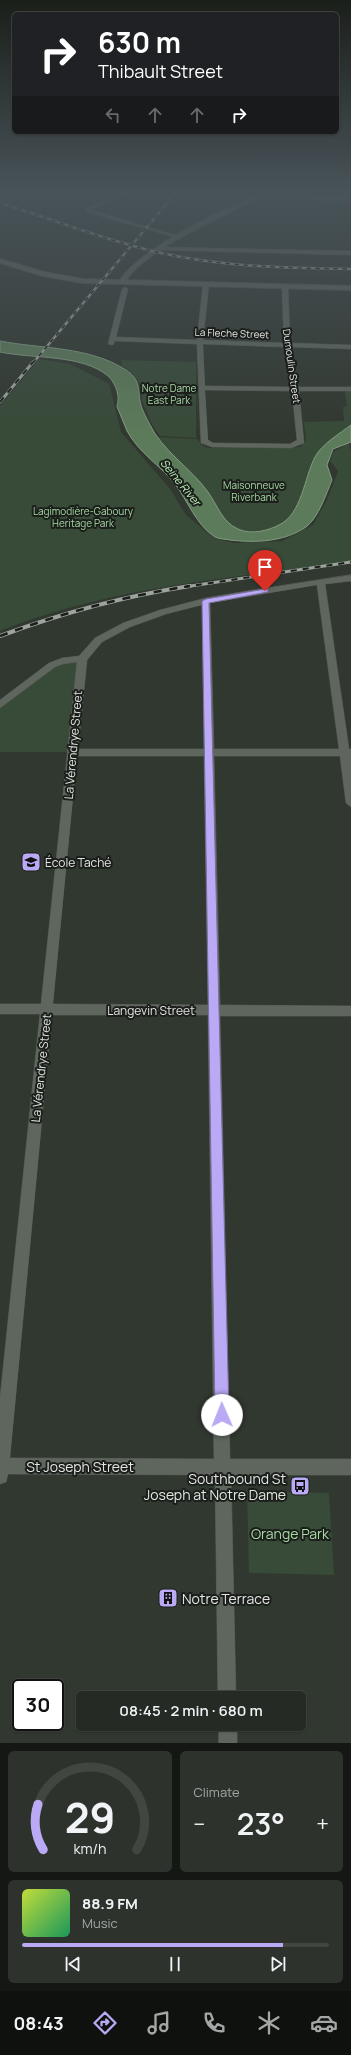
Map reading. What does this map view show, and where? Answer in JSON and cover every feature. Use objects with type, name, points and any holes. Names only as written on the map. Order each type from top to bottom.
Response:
[{"type":"main road","points":[[37,271],[57,277],[122,282],[351,289]]},
{"type":"main road","points":[[122,282],[130,271]]},
{"type":"main road","points":[[130,282],[138,271]]},
{"type":"main road","points":[[138,271],[147,279],[167,283]]},
{"type":"street","points":[[206,284],[201,342],[202,388],[351,389]]},
{"type":"street","name":"Dumoulin Street","points":[[202,388],[203,440],[206,444],[282,446],[298,444],[301,439],[295,389],[287,345],[285,286]]},
{"type":"street","name":"La Fleche Street","points":[[125,289],[112,342],[201,342],[351,347]]},
{"type":"street","points":[[0,705],[52,665],[62,661],[82,660],[95,644],[110,634],[148,617],[206,601],[351,578]]},
{"type":"street","points":[[321,583],[348,753],[351,803]]},
{"type":"street","points":[[206,601],[227,1691]]},
{"type":"street","name":"La Vérendrye Street","points":[[0,1469],[82,660]]},
{"type":"street","points":[[73,752],[348,753]]},
{"type":"street","name":"Langevin Street","points":[[0,1009],[351,1011]]},
{"type":"street","name":"St Joseph Street","points":[[0,1469],[223,1466],[351,1467]]},
{"type":"street","points":[[228,1731],[228,1743]]},
{"type":"green space","name":"Lagimodière-Gaboury Heritage Park","points":[[39,359],[70,364],[109,384],[121,432],[171,490],[186,515],[214,538],[235,543],[282,541],[313,525],[327,500],[338,471],[330,461],[333,452],[349,443],[351,454],[351,562],[218,579],[129,594],[86,603],[42,616],[0,631],[0,406]]},
{"type":"green space","name":"Notre Dame East Park","points":[[121,360],[196,362],[196,438],[160,436],[152,425],[142,401],[142,387],[133,374],[122,366]]},
{"type":"green space","name":"Maisonneuve Riverbank","points":[[347,391],[351,391],[351,428],[318,457],[299,510],[279,527],[256,533],[231,528],[156,437],[197,439],[203,446],[209,448],[300,447],[306,441],[304,422],[344,421],[343,407],[347,406],[345,393]]},
{"type":"green space","points":[[82,659],[73,752],[0,752],[0,705],[52,665]]},
{"type":"green space","name":"Orange Park","points":[[247,1491],[329,1493],[334,1575],[249,1573]]},
{"type":"water","name":"Seine River","points":[[0,341],[81,352],[112,362],[131,373],[136,380],[141,407],[161,442],[201,483],[212,497],[224,518],[233,526],[243,531],[254,532],[269,529],[287,520],[298,504],[311,466],[318,452],[351,425],[351,442],[333,449],[327,465],[332,480],[315,517],[306,527],[288,536],[269,540],[249,541],[218,538],[208,532],[197,519],[175,484],[132,439],[117,408],[118,394],[116,387],[108,376],[85,364],[57,358],[0,352]]},
{"type":"railway","points":[[33,363],[110,271]]},
{"type":"railway","points":[[0,402],[33,362]]},
{"type":"railway","points":[[184,587],[351,562]]},
{"type":"railway","points":[[184,587],[190,586]]},
{"type":"railway","points":[[0,636],[94,606],[184,587]]},
{"type":"place","name":"École Taché","points":[[31,862]]},
{"type":"place","name":"Southbound St Joseph at Notre Dame","points":[[300,1486]]},
{"type":"place","name":"Notre Terrace","points":[[168,1598]]},
{"type":"route","points":[[222,1415],[206,601],[265,591]]}]
